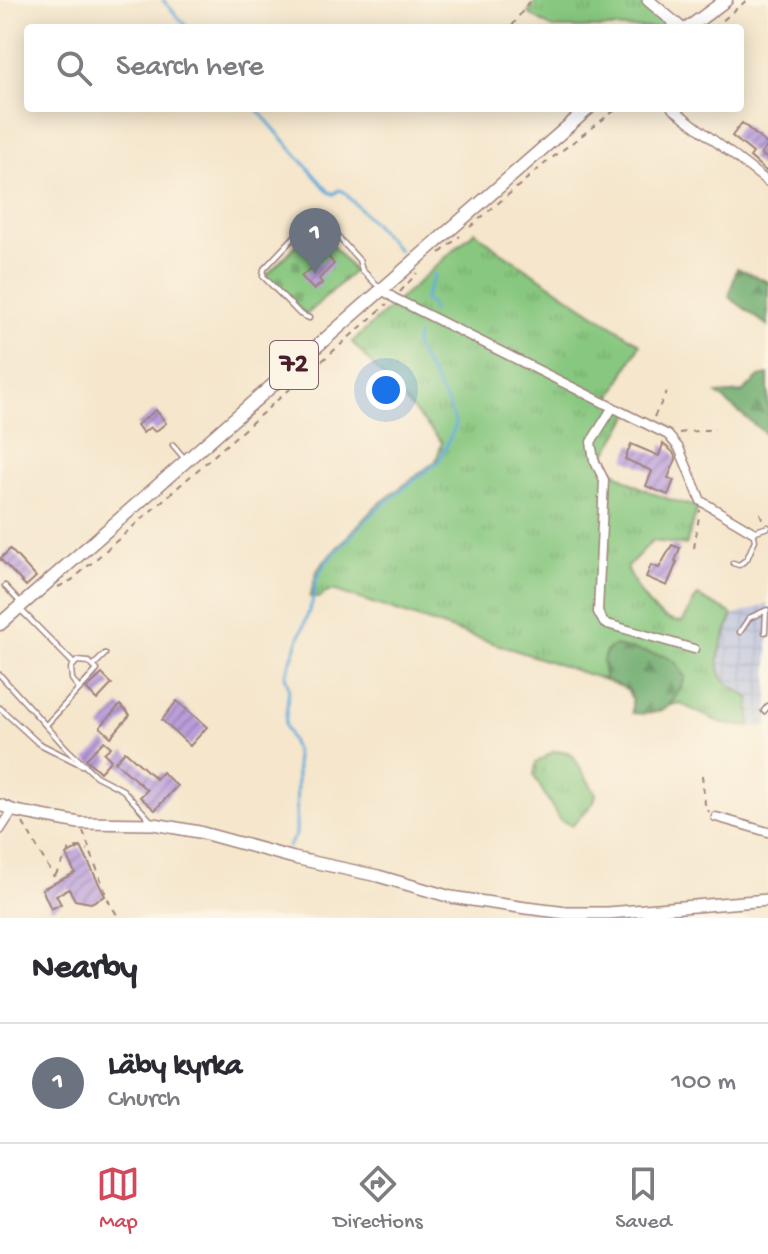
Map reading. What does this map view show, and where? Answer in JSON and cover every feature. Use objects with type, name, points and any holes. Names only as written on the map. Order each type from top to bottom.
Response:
[{"type":"main road","points":[[693,24],[726,0]]},
{"type":"main road","name":"72","points":[[0,624],[381,289],[466,222],[541,148],[584,112]]},
{"type":"street","points":[[648,0],[676,24]]},
{"type":"street","points":[[677,112],[768,182]]},
{"type":"street","points":[[381,289],[666,434],[679,448],[701,501],[756,531]]},
{"type":"street","points":[[613,407],[591,442],[594,460],[604,480],[598,612],[604,623],[694,649]]},
{"type":"street","points":[[0,805],[14,811],[79,823],[154,824],[199,832],[461,900],[513,907],[592,914],[768,900]]},
{"type":"street","points":[[0,830],[14,811]]},
{"type":"street","points":[[716,817],[768,832]]},
{"type":"lane","points":[[541,148],[550,159]]},
{"type":"lane","points":[[330,228],[381,289]]},
{"type":"lane","points":[[298,233],[264,269],[263,276],[300,314],[309,318]]},
{"type":"lane","points":[[173,445],[187,461]]},
{"type":"lane","points":[[733,563],[741,565],[747,559],[756,531],[768,527]]},
{"type":"lane","points":[[5,586],[74,664]]},
{"type":"lane","points":[[740,632],[749,618],[767,610],[765,632]]},
{"type":"lane","points":[[94,665],[105,654]]},
{"type":"lane","points":[[46,725],[97,670],[84,660],[74,664]]},
{"type":"lane","points":[[74,664],[71,675],[79,689]]},
{"type":"lane","points":[[0,675],[96,776],[123,790],[154,824]]},
{"type":"lane","points":[[0,708],[38,743],[87,767]]},
{"type":"path","points":[[513,24],[530,0]]},
{"type":"path","points":[[719,24],[747,0]]},
{"type":"path","points":[[435,257],[466,222],[613,112]]},
{"type":"path","points":[[54,590],[72,580],[394,298],[420,270]]},
{"type":"path","points":[[649,425],[667,392]]},
{"type":"path","points":[[666,434],[715,429]]},
{"type":"path","points":[[694,548],[701,501]]},
{"type":"path","points":[[756,531],[763,521],[760,513]]},
{"type":"path","points":[[702,775],[706,806],[716,817]]},
{"type":"path","points":[[14,811],[54,877],[70,849],[80,847],[90,851]]},
{"type":"path","points":[[79,823],[109,902],[119,918]]},
{"type":"shaded area","points":[[768,604],[768,726],[750,727],[752,709],[744,692],[725,682],[720,674],[719,653],[732,616]]},
{"type":"green space","points":[[537,0],[642,0],[663,16],[667,24],[546,24],[528,13]]},
{"type":"green space","points":[[475,231],[498,250],[640,344],[611,398],[632,411],[604,457],[610,467],[632,483],[660,496],[698,507],[686,545],[652,541],[627,567],[647,603],[672,621],[682,622],[698,596],[729,612],[732,616],[719,657],[720,672],[727,682],[750,699],[750,727],[721,723],[679,703],[668,706],[682,687],[685,677],[676,663],[603,670],[605,680],[336,591],[328,591],[319,598],[310,597],[317,571],[323,563],[375,507],[436,461],[442,442],[352,342]]},
{"type":"green space","points":[[321,232],[354,271],[306,315],[266,276],[308,233]]},
{"type":"green space","points":[[737,268],[768,282],[768,326],[729,297]]},
{"type":"green space","points":[[768,375],[768,436],[717,394],[743,392],[759,377]]},
{"type":"green space","points":[[614,646],[665,656],[676,663],[685,677],[672,702],[660,711],[632,713],[632,699],[627,689],[605,680],[604,656]]},
{"type":"green space","points":[[554,751],[568,752],[573,756],[596,794],[594,802],[572,826],[559,819],[534,776],[536,763]]},
{"type":"building","points":[[742,123],[768,145],[761,154],[768,159],[768,173],[750,157],[753,153],[732,136]]},
{"type":"building","points":[[328,256],[334,264],[319,279],[322,283],[314,290],[301,276]]},
{"type":"building","points":[[156,410],[166,423],[155,432],[150,427],[143,433],[137,425]]},
{"type":"building","points":[[631,444],[659,456],[663,444],[673,452],[676,459],[668,478],[674,480],[668,495],[646,486],[652,471],[625,459]]},
{"type":"building","points":[[672,545],[680,548],[667,586],[646,577],[651,565],[659,568]]},
{"type":"building","points":[[10,549],[36,577],[26,586],[0,559]]},
{"type":"building","points":[[102,674],[112,684],[97,700],[86,689]]},
{"type":"building","points":[[177,701],[207,727],[190,746],[162,720]]},
{"type":"building","points":[[120,705],[130,715],[111,737],[100,727]]},
{"type":"building","points":[[104,741],[111,747],[104,753],[111,760],[100,772],[86,759]]},
{"type":"building","points":[[125,751],[156,779],[162,772],[177,786],[155,810],[140,797],[147,790],[115,762]]},
{"type":"building","points":[[81,847],[105,896],[91,903],[75,900],[69,889],[56,895],[61,904],[51,909],[42,889],[75,873],[66,855]]},
{"type":"waterway","points":[[163,0],[184,24]]},
{"type":"waterway","points":[[259,112],[329,192],[343,191],[399,251]]},
{"type":"waterway","points":[[432,311],[430,304],[424,300],[435,274]]},
{"type":"waterway","points":[[288,847],[296,835],[297,770],[295,750],[285,725],[289,688],[285,676],[312,603],[316,580],[327,561],[377,509],[439,461],[456,425],[449,406],[415,346],[417,336]]},
{"type":"place","name":"Läby kyrka","points":[[315,274]]}]
